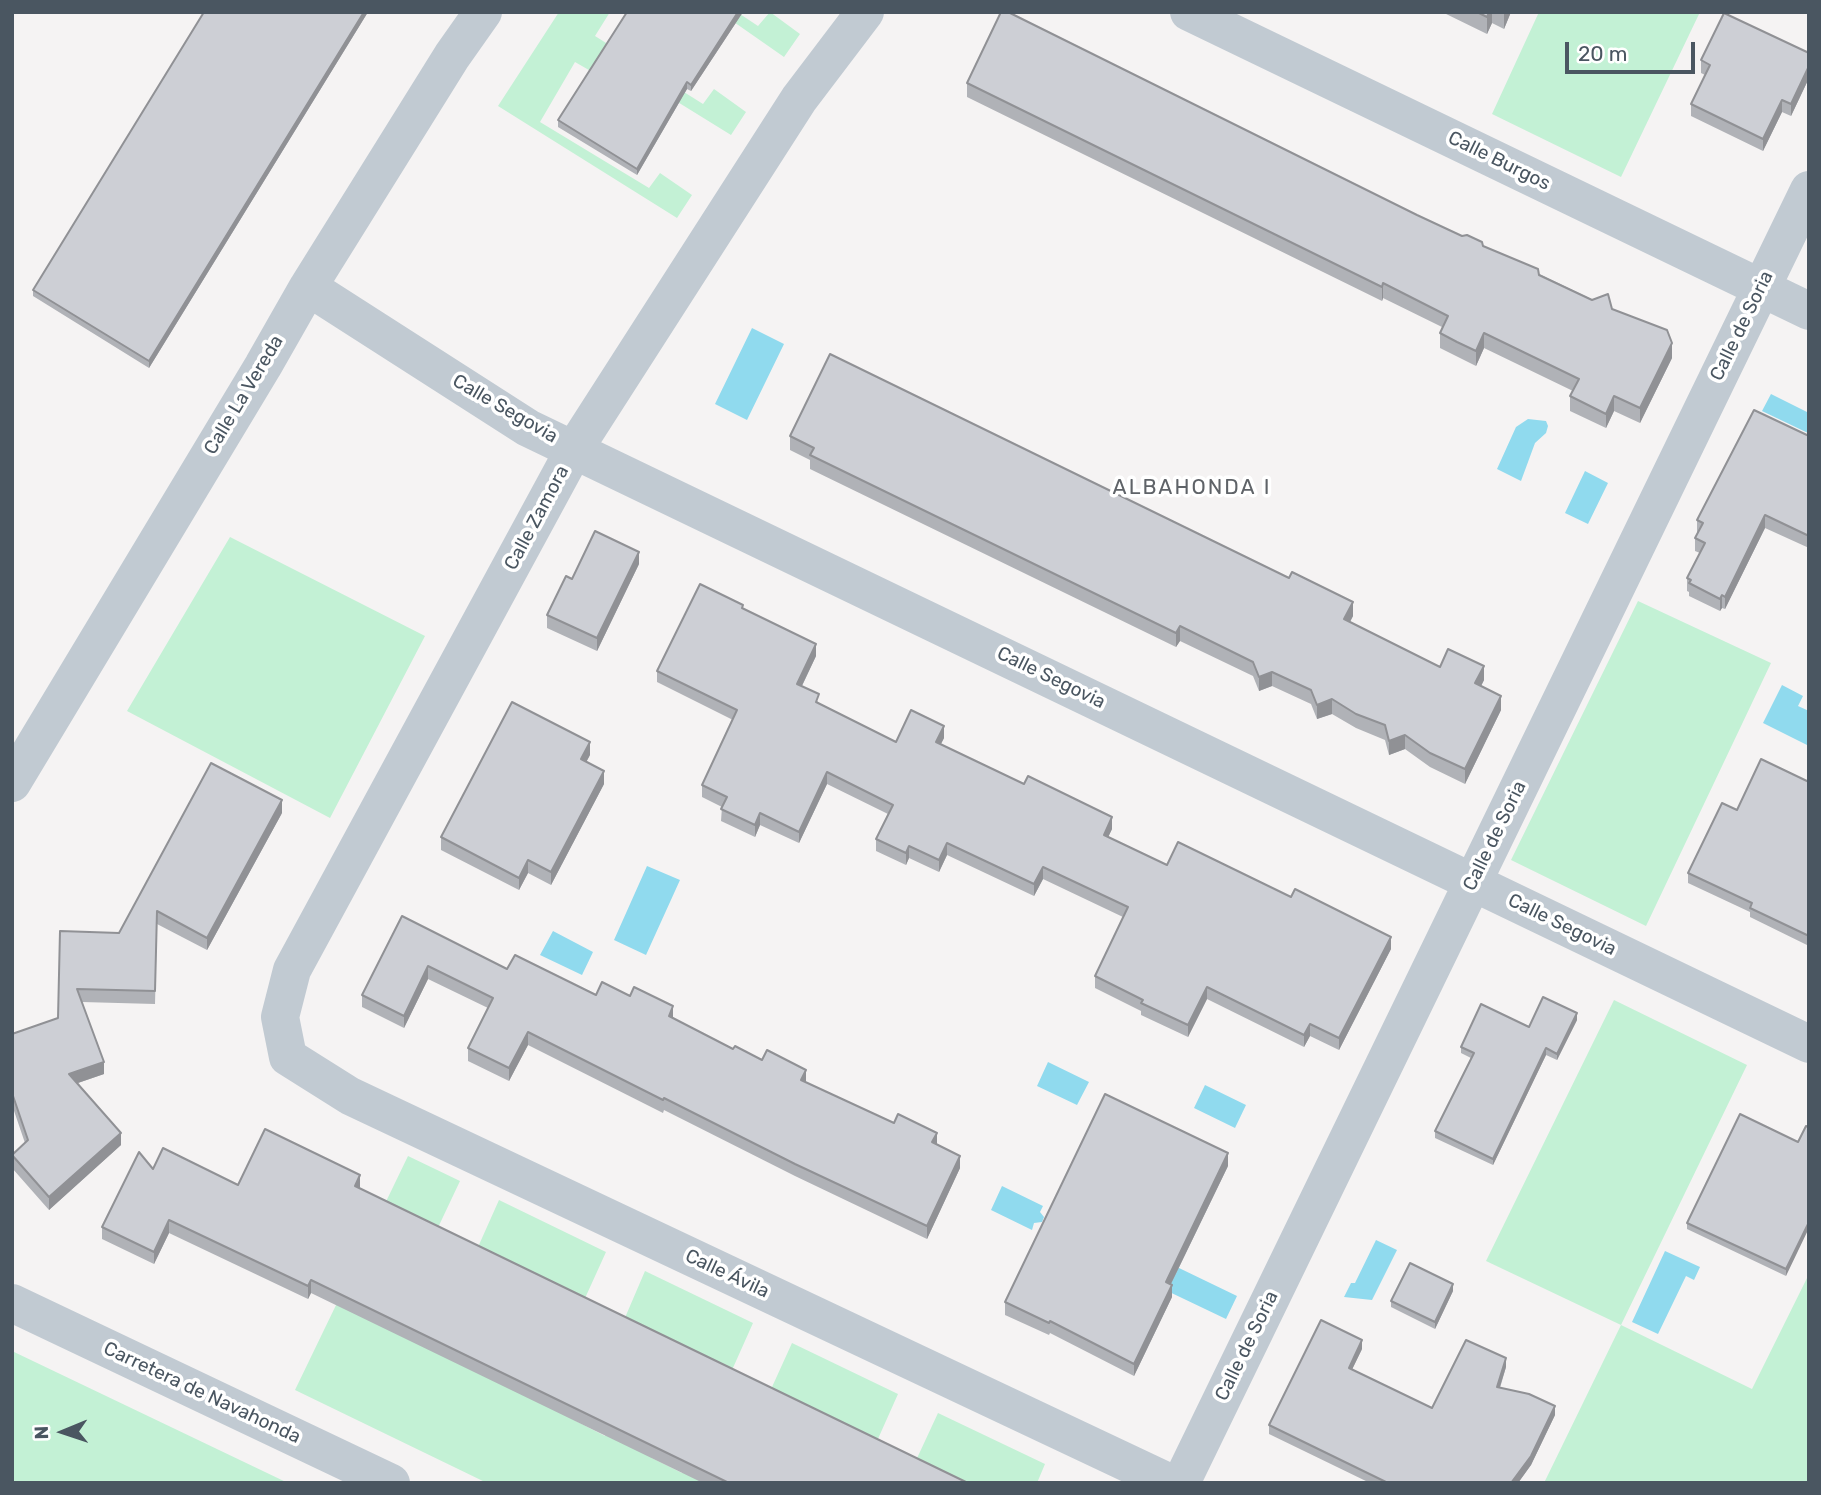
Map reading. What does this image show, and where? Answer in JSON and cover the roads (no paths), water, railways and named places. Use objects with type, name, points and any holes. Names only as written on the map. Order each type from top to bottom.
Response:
[{"type":"street","name":"Calle La Vereda","points":[[12,783],[263,366],[307,288],[452,56],[483,12]]},
{"type":"street","name":"Calle Zamora","points":[[288,1057],[280,1017],[292,970],[575,448],[799,99],[865,12]]},
{"type":"street","name":"Calle Burgos","points":[[1189,12],[1809,311]]},
{"type":"street","name":"Calle de Soria","points":[[1181,1483],[1809,190]]},
{"type":"street","name":"Calle Segovia","points":[[307,288],[528,428],[575,448],[1809,1044]]},
{"type":"street","name":"Calle Ávila","points":[[288,1057],[350,1096],[1170,1483]]},
{"type":"street","name":"Carretera de Navahonda","points":[[12,1303],[391,1483]]},
{"type":"water","points":[[752,328],[784,344],[747,420],[715,404]]},
{"type":"water","points":[[1771,394],[1809,413],[1808,433],[1762,411]]},
{"type":"water","points":[[1528,419],[1546,421],[1548,426],[1546,433],[1535,443],[1521,481],[1497,469],[1516,427]]},
{"type":"water","points":[[1585,471],[1608,483],[1588,524],[1565,513]]},
{"type":"water","points":[[1782,685],[1803,696],[1798,706],[1809,711],[1809,746],[1763,723]]},
{"type":"water","points":[[647,866],[680,880],[646,955],[614,940]]},
{"type":"water","points":[[553,931],[593,952],[582,975],[540,955]]},
{"type":"water","points":[[1048,1062],[1089,1082],[1077,1105],[1037,1086]]},
{"type":"water","points":[[1205,1085],[1246,1105],[1235,1128],[1194,1108]]},
{"type":"water","points":[[1002,1186],[1043,1206],[1040,1212],[1044,1217],[1042,1222],[1034,1223],[1032,1230],[991,1210]]},
{"type":"water","points":[[1376,1240],[1397,1250],[1372,1300],[1344,1297],[1351,1283],[1355,1283]]},
{"type":"water","points":[[1665,1251],[1700,1267],[1694,1280],[1686,1276],[1658,1334],[1632,1322]]},
{"type":"water","points":[[1150,1254],[1237,1296],[1226,1319],[1138,1277]]},
{"type":"district","name":"ALBAHONDA I","points":[[1192,488]]}]
